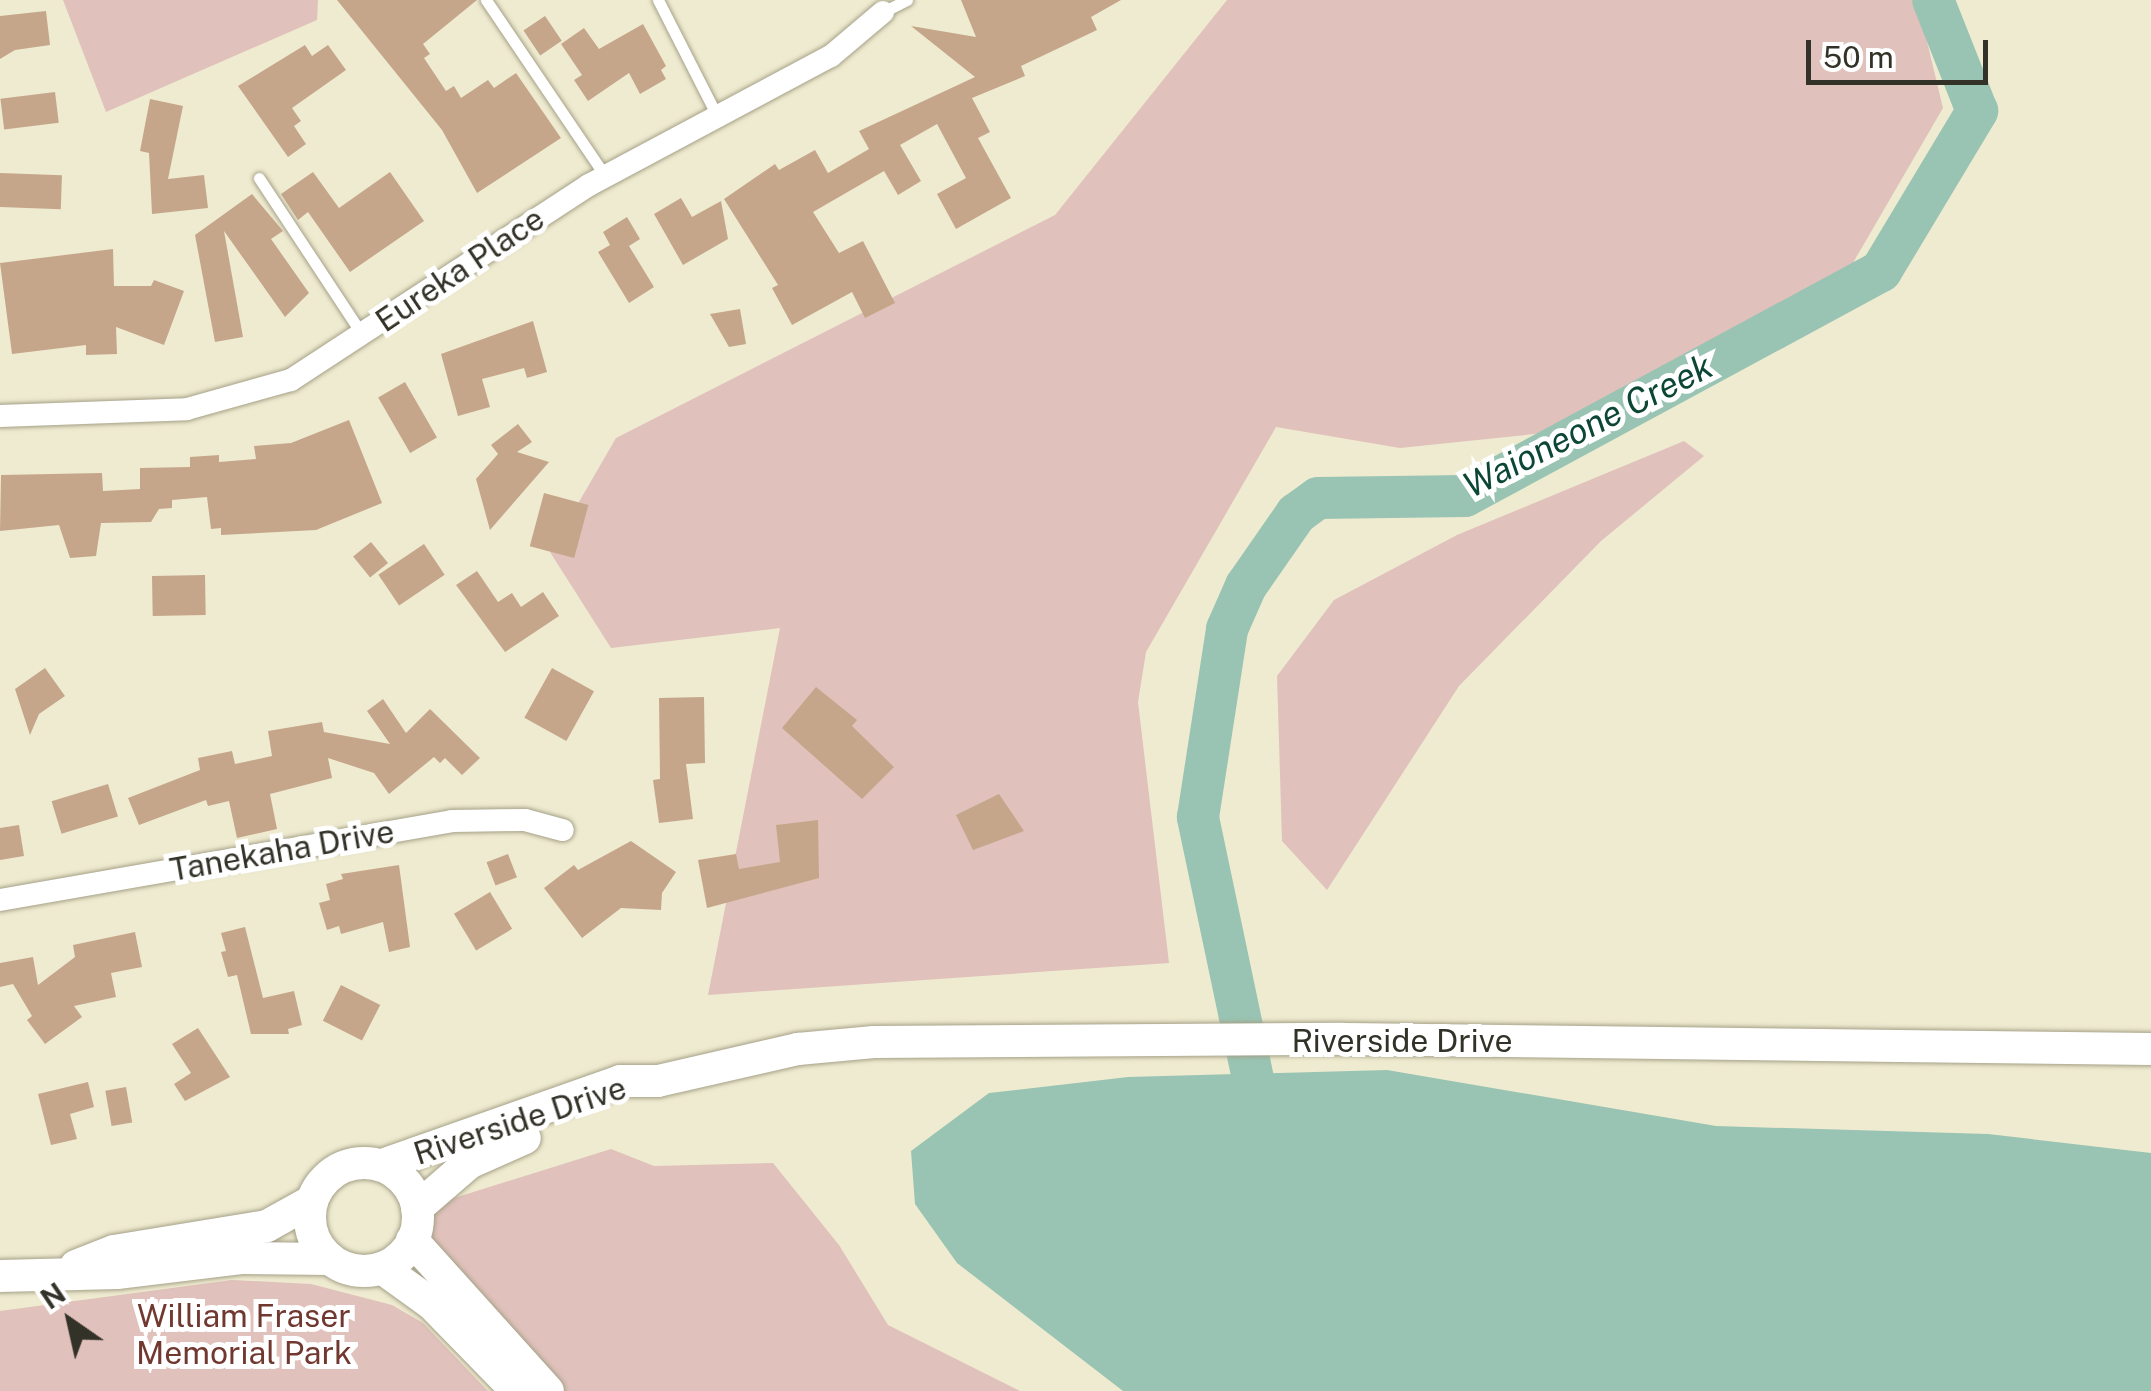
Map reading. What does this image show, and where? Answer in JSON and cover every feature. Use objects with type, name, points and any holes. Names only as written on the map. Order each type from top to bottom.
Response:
[{"type":"main road","name":"Riverside Drive","points":[[382,1164],[620,1081],[658,1081],[798,1050],[874,1042],[1296,1040],[2151,1049]]},
{"type":"main road","name":"Riverside Drive","points":[[414,1224],[469,1163],[626,1101],[658,1081]]},
{"type":"main road","points":[[66,1270],[114,1250],[267,1226],[310,1202],[332,1173],[382,1164],[411,1190],[414,1224],[548,1391]]},
{"type":"main road","points":[[310,1202],[315,1240],[330,1259]]},
{"type":"main road","points":[[382,1268],[414,1224]]},
{"type":"main road","points":[[0,1276],[66,1270],[117,1273],[243,1258],[330,1259],[358,1270],[382,1268],[432,1304],[517,1391]]},
{"type":"street","name":"Eureka Place","points":[[0,416],[186,409],[291,380],[605,176],[830,56],[883,12]]},
{"type":"street","name":"Tanekaha Drive","points":[[0,900],[452,820],[525,820],[564,830]]},
{"type":"lane","points":[[486,0],[605,176]]},
{"type":"lane","points":[[658,0],[717,116]]},
{"type":"lane","points":[[883,12],[907,0]]},
{"type":"lane","points":[[258,178],[363,336]]},
{"type":"green space","points":[[63,0],[318,0],[317,20],[106,112]]},
{"type":"green space","points":[[1227,0],[1917,0],[1943,108],[1850,268],[1602,427],[1400,448],[1276,427],[1146,652],[1138,702],[1169,963],[708,995],[780,628],[611,648],[550,552],[616,438],[1055,215]]},
{"type":"green space","points":[[1684,441],[1704,456],[1601,541],[1459,686],[1327,890],[1282,841],[1277,676],[1334,600],[1457,535]]},
{"type":"green space","points":[[611,1149],[654,1166],[773,1163],[839,1245],[888,1325],[1020,1391],[556,1391],[425,1234],[432,1205]]},
{"type":"green space","name":"William Fraser Memorial Park","points":[[232,1280],[311,1284],[392,1305],[423,1323],[488,1391],[0,1391],[0,1311]]},
{"type":"shaded area","points":[[1387,1070],[1716,1126],[1988,1134],[2151,1153],[2151,1391],[1123,1391],[957,1263],[915,1204],[911,1151],[989,1093],[1128,1077]]},
{"type":"building","points":[[337,0],[477,0],[423,44],[430,54],[424,58],[446,91],[454,86],[461,98],[488,80],[494,88],[516,73],[561,138],[477,193],[442,130]]},
{"type":"building","points":[[961,0],[1121,0],[1091,17],[1097,30],[1021,66],[1025,76],[972,98],[990,132],[978,138],[1011,198],[956,229],[937,194],[966,178],[937,124],[900,145],[921,181],[898,195],[884,171],[813,212],[839,253],[863,241],[895,303],[865,318],[852,292],[792,325],[772,288],[778,285],[724,199],[775,164],[779,170],[815,150],[828,173],[869,149],[859,131],[975,77],[911,26],[976,37]]},
{"type":"building","points":[[46,11],[50,45],[15,50],[0,59],[0,16]]},
{"type":"building","points":[[545,16],[562,41],[540,55],[523,31]]},
{"type":"building","points":[[643,24],[666,66],[661,70],[666,79],[640,94],[629,73],[588,101],[574,80],[582,75],[561,44],[584,28],[599,49]]},
{"type":"building","points":[[305,45],[312,56],[328,45],[346,70],[292,108],[301,121],[294,126],[306,144],[288,157],[238,86]]},
{"type":"building","points":[[55,92],[59,123],[4,129],[0,99]]},
{"type":"building","points":[[150,99],[183,106],[168,179],[204,175],[208,208],[152,214],[149,153],[140,151]]},
{"type":"building","points":[[313,172],[339,208],[390,172],[424,221],[350,272],[308,212],[298,220],[281,194]]},
{"type":"building","points":[[0,173],[62,175],[61,209],[0,207]]},
{"type":"building","points":[[252,194],[283,231],[271,239],[309,293],[285,317],[224,231],[243,337],[215,342],[195,235]]},
{"type":"building","points":[[681,198],[692,217],[721,201],[728,239],[683,265],[654,214]]},
{"type":"building","points":[[627,217],[640,239],[629,246],[654,287],[629,303],[598,252],[610,245],[603,232]]},
{"type":"building","points":[[113,249],[114,286],[151,286],[154,280],[184,291],[164,345],[116,327],[117,354],[86,355],[86,345],[12,354],[0,263]]},
{"type":"building","points":[[740,309],[746,344],[729,347],[710,314]]},
{"type":"building","points":[[533,321],[547,372],[527,378],[524,368],[482,379],[490,407],[458,416],[441,354]]},
{"type":"building","points":[[405,382],[437,437],[410,453],[378,398]]},
{"type":"building","points":[[349,420],[382,503],[316,530],[221,535],[221,528],[211,529],[207,497],[172,500],[172,508],[159,509],[151,522],[101,523],[96,556],[70,558],[59,525],[0,531],[1,475],[102,473],[103,491],[140,489],[140,468],[190,467],[190,457],[219,455],[219,462],[256,459],[254,446],[291,443]]},
{"type":"building","points":[[518,424],[532,442],[517,452],[549,462],[490,530],[476,479],[498,454],[491,445]]},
{"type":"building","points":[[544,493],[588,505],[574,558],[530,546]]},
{"type":"building","points":[[371,542],[388,563],[370,577],[353,556]]},
{"type":"building","points":[[424,544],[445,575],[399,605],[378,575]]},
{"type":"building","points":[[477,571],[498,602],[512,593],[521,607],[543,592],[559,616],[505,652],[456,585]]},
{"type":"building","points":[[205,575],[206,615],[153,616],[152,576]]},
{"type":"building","points":[[45,668],[65,696],[39,714],[30,735],[15,689]]},
{"type":"building","points":[[552,668],[594,691],[566,741],[524,718]]},
{"type":"building","points":[[816,687],[857,720],[852,726],[894,767],[862,799],[782,728]]},
{"type":"building","points":[[704,697],[705,763],[686,764],[693,819],[659,823],[653,780],[660,779],[659,698]]},
{"type":"building","points":[[383,699],[406,733],[430,709],[480,758],[462,775],[445,758],[440,763],[434,757],[389,794],[374,773],[328,758],[332,778],[270,794],[277,829],[237,838],[229,801],[208,806],[206,800],[139,825],[128,798],[200,770],[198,758],[232,751],[235,764],[272,756],[268,731],[322,722],[324,732],[390,744],[367,711]]},
{"type":"building","points":[[108,784],[118,817],[62,834],[52,801]]},
{"type":"building","points":[[999,794],[1024,831],[973,850],[956,815]]},
{"type":"building","points":[[818,820],[819,878],[707,908],[698,860],[736,854],[739,869],[780,862],[776,825]]},
{"type":"building","points":[[19,825],[24,856],[0,860],[0,828]]},
{"type":"building","points":[[631,841],[676,872],[662,893],[661,910],[621,908],[582,938],[544,888],[574,865],[578,870]]},
{"type":"building","points":[[508,854],[517,877],[495,886],[487,862]]},
{"type":"building","points":[[399,865],[410,947],[389,952],[383,922],[341,934],[339,926],[327,930],[319,903],[330,900],[326,884],[343,879],[341,874]]},
{"type":"building","points":[[490,892],[512,929],[476,950],[454,914]]},
{"type":"building","points":[[245,927],[263,998],[294,991],[302,1025],[288,1029],[289,1034],[251,1034],[237,975],[228,977],[221,952],[226,951],[221,933]]},
{"type":"building","points":[[135,932],[142,967],[111,973],[116,997],[74,1006],[82,1017],[45,1044],[27,1020],[32,1016],[13,984],[0,987],[0,963],[33,957],[38,985],[75,957],[73,945]]},
{"type":"building","points":[[341,985],[380,1005],[362,1041],[323,1021]]},
{"type":"building","points":[[198,1028],[230,1077],[185,1101],[174,1084],[191,1073],[172,1044]]},
{"type":"building","points":[[88,1082],[94,1107],[70,1114],[77,1139],[51,1145],[38,1094]]},
{"type":"building","points":[[126,1087],[132,1122],[112,1126],[105,1091]]},
{"type":"waterway","name":"Waioneone Creek","points":[[1264,1131],[1198,817],[1227,629],[1246,586],[1296,514],[1318,498],[1465,496],[1881,271],[1977,111],[1933,0]]}]
